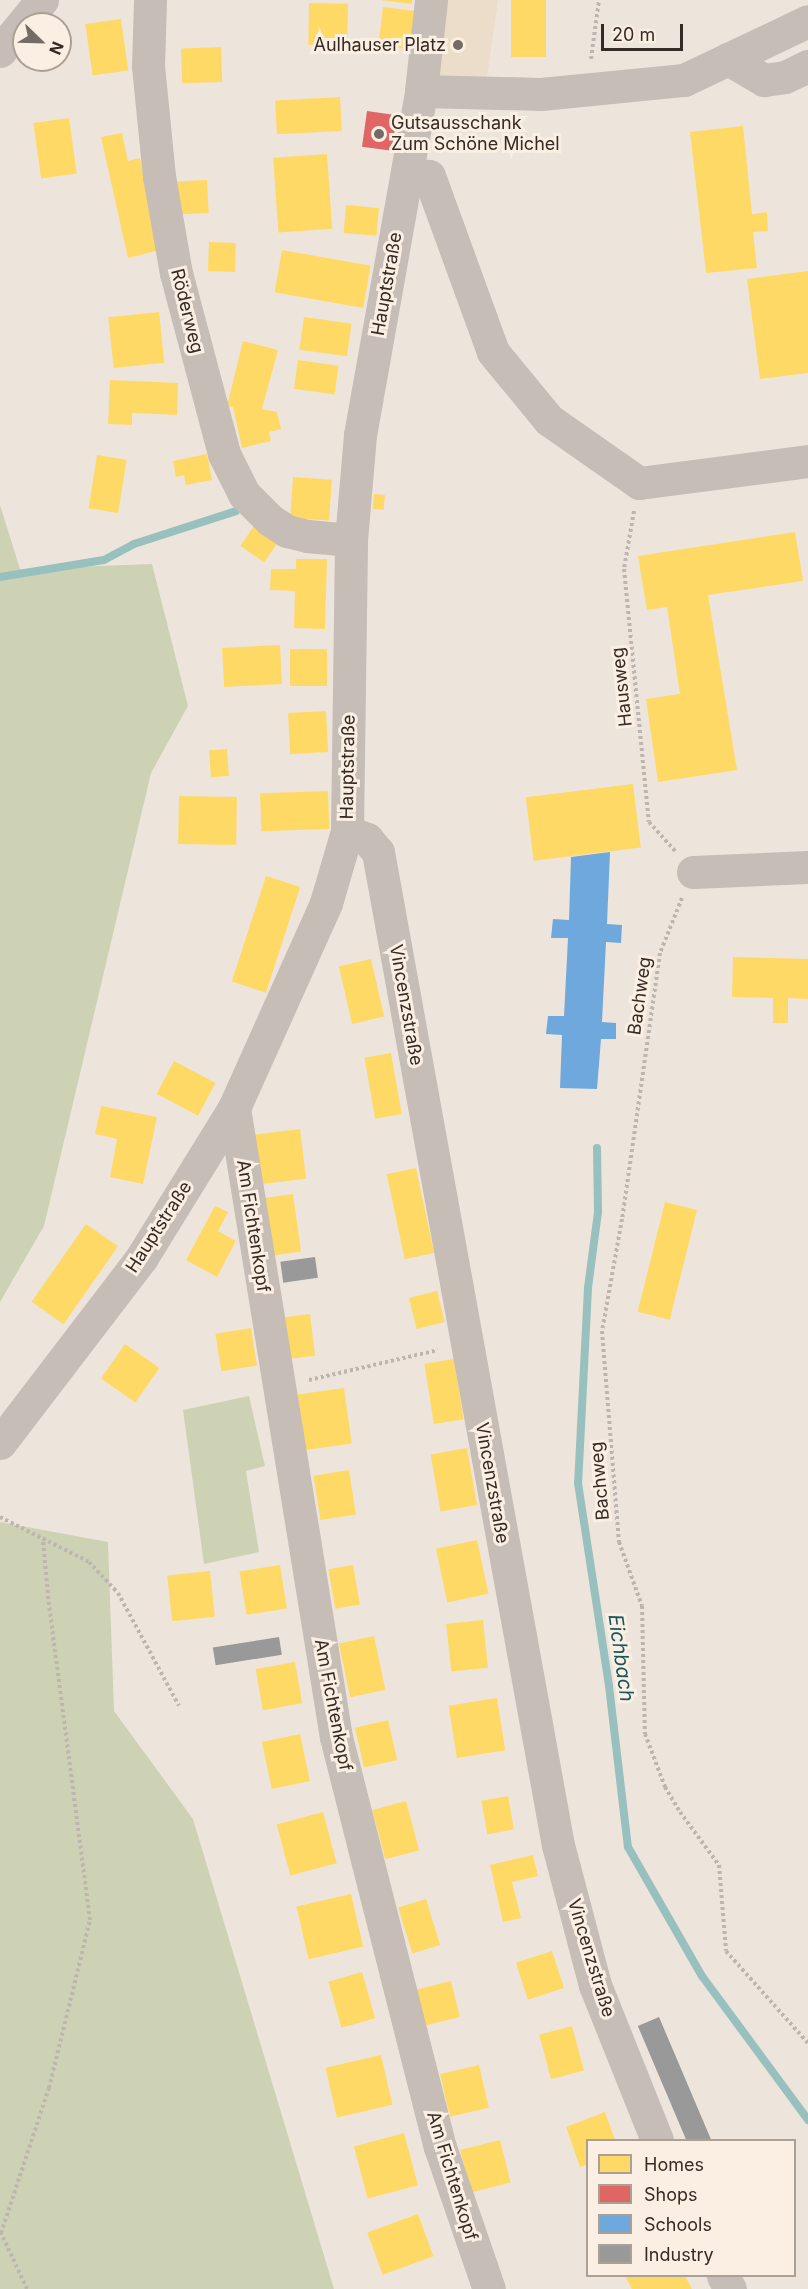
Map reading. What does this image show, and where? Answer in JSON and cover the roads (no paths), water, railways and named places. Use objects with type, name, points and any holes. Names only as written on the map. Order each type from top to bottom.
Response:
[{"type":"street","points":[[0,51],[42,0]]},
{"type":"street","name":"Röderweg","points":[[150,0],[148,66],[159,176],[176,273],[224,454],[244,494],[270,520],[287,531],[307,536],[351,540]]},
{"type":"street","name":"Hauptstraße","points":[[0,1443],[142,1257],[234,1108],[326,903],[347,831],[351,540],[360,435],[407,173],[431,0]]},
{"type":"street","points":[[420,91],[541,94],[684,80],[808,21]]},
{"type":"street","points":[[728,59],[764,80],[785,77],[808,66]]},
{"type":"street","points":[[407,173],[429,176],[494,351],[549,420],[639,483],[808,461]]},
{"type":"street","name":"Vincenzstraße","points":[[347,831],[367,839],[378,852],[558,1845],[595,1985],[657,2139]]},
{"type":"street","points":[[693,872],[808,867]]},
{"type":"street","name":"Am Fichtenkopf","points":[[234,1108],[336,1737],[440,2148],[489,2289]]},
{"type":"waterway","points":[[0,577],[104,560],[134,544],[236,511]]},
{"type":"waterway","name":"Eichbach","points":[[597,1148],[598,1212],[588,1288],[578,1483],[609,1686],[628,1847],[702,1976],[808,2120]]},
{"type":"place","name":"Aulhauser Platz","points":[[458,45]]},
{"type":"place","name":"Gutsausschank Zum Schöne Michel","points":[[379,134]]}]
